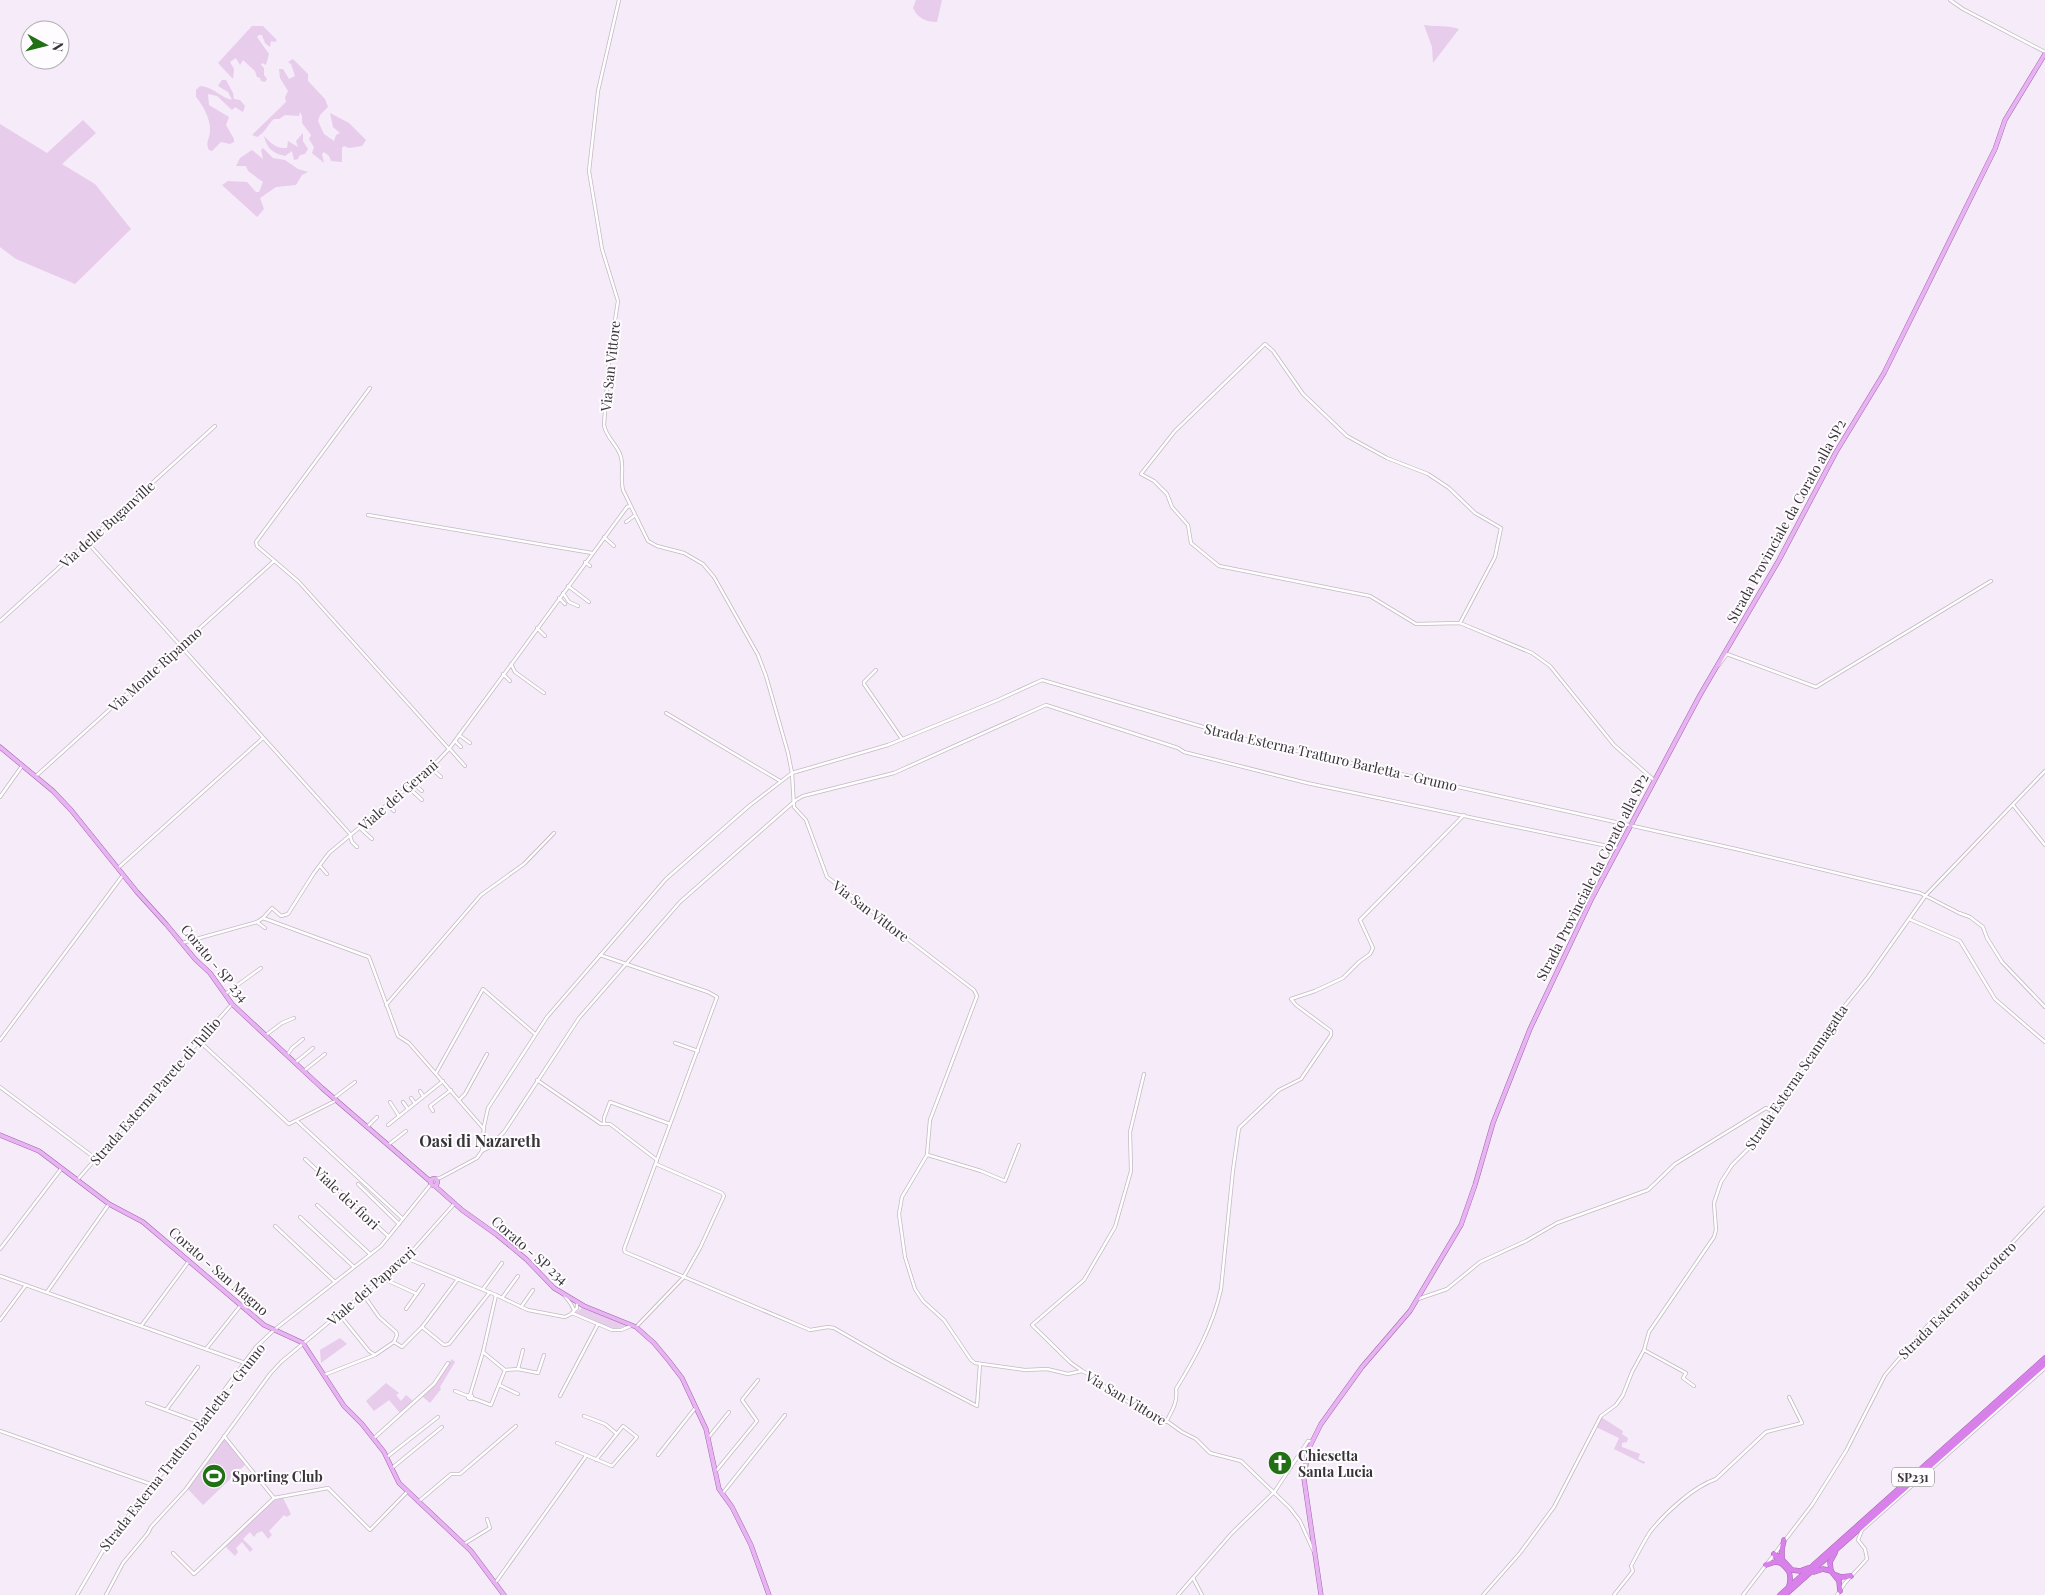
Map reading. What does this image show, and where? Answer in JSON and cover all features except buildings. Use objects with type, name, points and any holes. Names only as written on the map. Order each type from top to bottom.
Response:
[{"type":"highway","name":"SP231","points":[[1785,1595],[1819,1560],[2045,1358]]},
{"type":"highway","name":"SP231","points":[[1780,1595],[1846,1541],[2045,1364]]},
{"type":"highway","points":[[1784,1540],[1782,1549],[1783,1561],[1790,1574],[1790,1588]]},
{"type":"highway","points":[[1831,1571],[1830,1562],[1833,1555],[1845,1545],[1846,1541]]},
{"type":"highway","points":[[1774,1554],[1788,1568],[1796,1571],[1804,1570],[1819,1560]]},
{"type":"highway","points":[[1766,1565],[1783,1561]]},
{"type":"highway","points":[[1790,1588],[1816,1570],[1823,1569],[1831,1571],[1845,1583]]},
{"type":"highway","points":[[1839,1578],[1851,1576]]},
{"type":"highway","points":[[1839,1578],[1839,1593]]},
{"type":"main road","name":"Strada Provinciale da Corato alla SP2","points":[[1321,1595],[1304,1479],[1312,1441],[1339,1398],[1410,1311],[1466,1212],[1493,1123],[1530,1029],[1617,848],[1717,667],[1779,560],[1836,452],[1884,373],[1995,149],[2006,120],[2045,53]]},
{"type":"main road","name":"Corato - SP 234","points":[[0,747],[36,776],[71,810],[123,875],[210,973],[232,1004],[335,1099],[434,1182],[455,1203],[498,1235],[562,1293],[577,1303],[634,1326],[669,1361],[682,1378],[696,1407],[708,1438],[718,1489],[732,1507],[751,1545],[769,1595]]},
{"type":"main road","name":"Corato - San Magno","points":[[0,1135],[39,1151],[109,1204],[144,1222],[264,1325],[303,1343]]},
{"type":"main road","points":[[303,1343],[344,1406],[362,1424],[387,1458],[399,1483],[464,1544],[496,1582],[504,1595]]},
{"type":"street","name":"Via San Vittore","points":[[618,0],[598,91],[588,170],[602,249],[618,301],[609,359],[604,425],[605,432],[621,456],[621,483],[634,516],[648,542],[693,557],[703,564],[714,576],[758,655],[766,676],[788,753],[792,772],[794,807],[806,820],[827,877],[976,992],[976,1000],[930,1120],[927,1155],[900,1204],[909,1273],[915,1289],[923,1301],[944,1320],[971,1360],[980,1364],[1025,1370],[1047,1369],[1068,1374],[1082,1371],[1096,1377],[1108,1390],[1196,1439],[1214,1455],[1241,1462],[1275,1491],[1300,1521],[1314,1552]]},
{"type":"street","points":[[1950,0],[1963,9],[2045,53]]},
{"type":"street","points":[[1460,623],[1495,556],[1501,528],[1475,513],[1449,488],[1428,474],[1387,458],[1347,436],[1303,394],[1273,351],[1265,344],[1175,431],[1141,474],[1154,481],[1167,494],[1172,506],[1188,525],[1191,543],[1219,566],[1370,596],[1416,624],[1460,623],[1532,653],[1550,666],[1614,745],[1654,780]]},
{"type":"street","points":[[370,388],[256,542],[257,546],[299,582],[465,766]]},
{"type":"street","name":"Via delle Buganville","points":[[0,621],[215,426]]},
{"type":"street","name":"Viale dei Gerani","points":[[182,943],[257,922],[272,908],[281,916],[288,914],[329,853],[431,768],[455,741],[592,553],[627,507],[630,506]]},
{"type":"street","points":[[368,515],[592,553]]},
{"type":"street","points":[[626,522],[634,516]]},
{"type":"street","points":[[604,537],[614,546]]},
{"type":"street","points":[[87,542],[351,835],[352,842],[358,847]]},
{"type":"street","name":"Via Monte Ripanno","points":[[36,776],[274,561]]},
{"type":"street","points":[[586,562],[590,566]]},
{"type":"street","points":[[1717,667],[1727,654],[1816,687],[1991,581]]},
{"type":"street","points":[[568,586],[590,602]]},
{"type":"street","points":[[563,593],[569,602],[578,606]]},
{"type":"street","points":[[559,598],[565,604]]},
{"type":"street","points":[[537,628],[545,636]]},
{"type":"street","points":[[511,664],[515,672],[544,693]]},
{"type":"street","points":[[876,670],[864,684],[902,739]]},
{"type":"street","points":[[504,674],[510,681]]},
{"type":"street","name":"Strada Esterna Tratturo Barletta - Grumo","points":[[77,1595],[111,1537],[153,1485],[256,1348],[274,1330],[370,1254],[389,1236],[434,1182],[477,1158],[482,1151],[488,1108],[547,1017],[666,879],[749,806],[792,772],[888,745],[1042,680],[1221,734],[1631,825]]},
{"type":"street","points":[[482,1151],[488,1148],[504,1132],[579,1018],[680,902],[793,803],[803,796],[894,772],[1046,705],[1178,748],[1184,752],[1307,782],[1617,848]]},
{"type":"street","points":[[666,713],[780,781]]},
{"type":"street","points":[[459,735],[470,743]]},
{"type":"street","points":[[118,868],[263,738]]},
{"type":"street","points":[[455,741],[461,747]]},
{"type":"street","points":[[0,797],[23,765]]},
{"type":"street","points":[[431,768],[441,777]]},
{"type":"street","name":"Strada Esterna Scannagatta","points":[[1483,1595],[1520,1553],[1554,1507],[1601,1416],[1616,1405],[1623,1395],[1632,1372],[1644,1350],[1649,1332],[1714,1237],[1716,1230],[1714,1203],[1721,1182],[1732,1166],[1755,1142],[1772,1111],[1796,1079],[1830,1024],[1868,977],[1925,897],[2045,771]]},
{"type":"street","points":[[413,783],[422,791]]},
{"type":"street","points":[[408,787],[422,800]]},
{"type":"street","points":[[387,804],[394,811]]},
{"type":"street","points":[[2013,805],[2045,845]]},
{"type":"street","points":[[1166,1422],[1175,1404],[1176,1390],[1190,1368],[1210,1328],[1221,1289],[1227,1221],[1239,1128],[1272,1095],[1301,1079],[1331,1035],[1331,1030],[1296,1006],[1291,998],[1315,991],[1343,978],[1370,954],[1373,948],[1360,920],[1464,816]]},
{"type":"street","points":[[365,824],[370,827]]},
{"type":"street","points":[[1631,825],[1920,893],[1925,897],[1970,916],[1983,928],[2002,962],[2045,1007]]},
{"type":"street","points":[[360,828],[372,839]]},
{"type":"street","points":[[386,1005],[481,895],[524,864],[554,833]]},
{"type":"street","points":[[320,866],[327,874]]},
{"type":"street","points":[[0,1040],[123,875]]},
{"type":"street","points":[[263,918],[366,954],[369,957],[398,1036],[409,1043],[436,1072],[484,1129]]},
{"type":"street","points":[[1909,919],[1960,941],[1995,999],[2045,1042]]},
{"type":"street","points":[[257,922],[265,928]]},
{"type":"street","points":[[600,955],[628,963],[648,972],[715,995],[717,1000],[624,1249],[627,1254],[810,1330],[834,1328],[892,1362],[977,1406],[980,1364]]},
{"type":"street","points":[[225,994],[261,968]]},
{"type":"street","points":[[436,1072],[483,989],[535,1034]]},
{"type":"street","name":"Strada Esterna Parete di Tullio","points":[[78,1179],[232,1004]]},
{"type":"street","points":[[266,1035],[282,1023],[294,1018]]},
{"type":"street","points":[[288,1054],[292,1048],[304,1039]]},
{"type":"street","points":[[198,1041],[289,1124],[335,1099],[355,1082]]},
{"type":"street","points":[[675,1043],[698,1051]]},
{"type":"street","points":[[296,1062],[313,1048]]},
{"type":"street","points":[[305,1070],[325,1054]]},
{"type":"street","points":[[460,1099],[465,1094],[487,1054]]},
{"type":"street","points":[[1082,1371],[1032,1325],[1084,1280],[1115,1227],[1131,1171],[1130,1132],[1144,1074]]},
{"type":"street","points":[[537,1080],[601,1124],[610,1124],[657,1160]]},
{"type":"street","points":[[388,1125],[443,1081]]},
{"type":"street","points":[[0,1087],[95,1158]]},
{"type":"street","points":[[434,1111],[430,1106],[451,1090]]},
{"type":"street","points":[[420,1091],[423,1096]]},
{"type":"street","points":[[411,1098],[415,1103]]},
{"type":"street","points":[[390,1102],[399,1116]]},
{"type":"street","points":[[404,1102],[408,1109]]},
{"type":"street","points":[[604,1124],[604,1118],[610,1102],[670,1124]]},
{"type":"street","points":[[1418,1299],[1447,1288],[1480,1262],[1526,1241],[1557,1223],[1648,1190],[1675,1164],[1766,1108],[1772,1111]]},
{"type":"street","points":[[367,1127],[377,1117]]},
{"type":"street","points":[[297,1121],[403,1219]]},
{"type":"street","points":[[388,1145],[406,1131]]},
{"type":"street","points":[[927,1155],[981,1171],[1006,1181],[1019,1145]]},
{"type":"street","name":"Viale dei fiori","points":[[305,1159],[389,1236]]},
{"type":"street","points":[[573,1312],[617,1331],[634,1326],[683,1278],[700,1248],[724,1194],[656,1164]]},
{"type":"street","points":[[0,1249],[62,1168]]},
{"type":"street","points":[[358,1184],[399,1224]]},
{"type":"street","name":"Viale dei Papaveri","points":[[106,1595],[123,1563],[151,1527],[186,1489],[270,1374],[303,1343],[406,1258],[455,1203]]},
{"type":"street","points":[[47,1292],[109,1204]]},
{"type":"street","points":[[317,1205],[370,1254]]},
{"type":"street","name":"Strada Esterna Boccotero","points":[[1743,1595],[1812,1505],[1846,1451],[1885,1375],[1929,1324],[1967,1291],[2045,1208]]},
{"type":"street","points":[[300,1216],[354,1267]]},
{"type":"street","points":[[275,1226],[335,1282]]},
{"type":"street","points":[[406,1258],[483,1289],[528,1310],[565,1317],[583,1307],[595,1310]]},
{"type":"street","points":[[141,1326],[189,1261]]},
{"type":"street","points":[[483,1289],[502,1263]]},
{"type":"street","points":[[0,1276],[245,1363]]},
{"type":"street","points":[[502,1298],[518,1276]]},
{"type":"street","points":[[382,1278],[416,1294]]},
{"type":"street","points":[[394,1342],[402,1347],[422,1327],[458,1279]]},
{"type":"street","points":[[0,1320],[26,1285]]},
{"type":"street","points":[[406,1309],[423,1285]]},
{"type":"street","points":[[521,1307],[533,1290]]},
{"type":"street","points":[[422,1327],[444,1345],[449,1344],[490,1292]]},
{"type":"street","points":[[562,1293],[571,1304],[573,1312]]},
{"type":"street","points":[[324,1375],[375,1355],[394,1342],[397,1335],[396,1332],[379,1317],[362,1294]]},
{"type":"street","points":[[470,1396],[483,1352],[496,1295]]},
{"type":"street","points":[[573,1312],[577,1303]]},
{"type":"street","points":[[205,1349],[241,1305]]},
{"type":"street","points":[[339,1314],[369,1351],[375,1355]]},
{"type":"street","points":[[560,1396],[598,1324]]},
{"type":"street","points":[[518,1369],[523,1350]]},
{"type":"street","points":[[1644,1350],[1686,1373],[1683,1378],[1694,1386]]},
{"type":"street","points":[[483,1352],[505,1370],[518,1369],[538,1373],[544,1355]]},
{"type":"street","points":[[373,1439],[434,1384],[448,1363]]},
{"type":"street","points":[[166,1410],[198,1367]]},
{"type":"street","points":[[1839,1593],[1845,1583],[1867,1559],[1866,1549],[1858,1540],[1862,1530],[2045,1368]]},
{"type":"street","points":[[455,1391],[491,1405],[505,1370]]},
{"type":"street","points":[[715,1472],[757,1421],[742,1400],[758,1380]]},
{"type":"street","points":[[499,1385],[518,1394]]},
{"type":"street","points":[[1614,1595],[1633,1571],[1631,1566],[1650,1534],[1669,1512],[1707,1482],[1716,1479],[1766,1432],[1802,1423],[1789,1397]]},
{"type":"street","points":[[147,1404],[200,1423]]},
{"type":"street","points":[[658,1455],[696,1407]]},
{"type":"street","points":[[708,1438],[729,1412]]},
{"type":"street","points":[[722,1494],[785,1415]]},
{"type":"street","points":[[584,1416],[605,1424],[617,1434]]},
{"type":"street","points":[[387,1458],[438,1417]]},
{"type":"street","points":[[392,1468],[442,1426]]},
{"type":"street","points":[[418,1502],[451,1474],[460,1474],[516,1426]]},
{"type":"street","points":[[557,1442],[586,1456],[596,1460],[612,1466],[637,1437],[623,1426],[596,1460]]},
{"type":"street","points":[[0,1431],[153,1485]]},
{"type":"street","points":[[224,1436],[274,1498]]},
{"type":"street","points":[[1178,1595],[1232,1533],[1275,1491],[1308,1441],[1312,1441]]},
{"type":"street","points":[[496,1582],[586,1456]]},
{"type":"street","points":[[1283,1463],[1291,1467]]},
{"type":"street","points":[[173,1553],[194,1574],[274,1498],[328,1488],[370,1530],[407,1492]]},
{"type":"street","points":[[464,1544],[490,1528],[487,1519]]},
{"type":"street","points":[[1193,1578],[1202,1595]]},
{"type":"shaded area","points":[[916,0],[942,0],[937,22],[922,19],[917,14],[913,8]]},
{"type":"shaded area","points":[[1424,25],[1459,29],[1433,63],[1432,47]]},
{"type":"shaded area","points":[[252,26],[263,26],[277,40],[275,42],[271,41],[270,47],[265,43],[262,35],[257,37],[269,54],[266,65],[262,63],[261,65],[264,68],[264,75],[267,79],[265,82],[257,77],[255,71],[243,60],[240,65],[236,58],[230,62],[234,69],[233,79],[218,63]]},
{"type":"shaded area","points":[[293,59],[308,74],[308,81],[325,99],[328,107],[320,115],[318,121],[324,134],[334,141],[336,135],[340,133],[333,127],[330,113],[349,123],[366,140],[362,146],[349,148],[344,146],[342,148],[342,162],[331,161],[324,152],[322,154],[324,163],[312,153],[314,147],[309,139],[311,135],[302,123],[300,112],[299,116],[285,115],[279,119],[274,119],[260,135],[257,137],[252,135],[286,102],[285,97],[288,91],[280,78],[279,69],[283,69],[289,79],[295,76],[291,64],[288,62]]},
{"type":"shaded area","points":[[222,80],[226,80],[234,99],[240,100],[245,106],[243,112],[235,107],[232,110],[217,96],[208,94],[209,105],[229,117],[226,125],[234,139],[234,142],[230,144],[221,142],[212,151],[209,150],[207,145],[210,131],[208,118],[196,97],[196,90],[200,86],[205,87],[232,100],[228,92],[218,86]]},
{"type":"shaded area","points":[[83,120],[96,133],[62,164],[95,184],[131,229],[75,284],[16,259],[0,247],[0,124],[47,153]]},
{"type":"shaded area","points":[[303,133],[303,141],[308,149],[305,154],[300,155],[298,159],[294,160],[292,151],[285,156],[271,149],[264,136],[271,143],[287,148],[288,141],[298,147],[296,141]]},
{"type":"shaded area","points":[[263,148],[273,158],[285,160],[298,169],[308,172],[302,175],[296,185],[276,187],[260,198],[264,209],[257,217],[222,185],[228,181],[247,182],[256,192],[259,192],[263,182],[248,171],[246,166],[236,166],[240,158],[252,150],[263,159],[261,150]]},
{"type":"shaded area","points":[[582,1308],[628,1324],[616,1328],[602,1325],[575,1313]]},
{"type":"shaded area","points":[[340,1338],[347,1344],[321,1363],[320,1350]]},
{"type":"shaded area","points":[[452,1359],[455,1362],[440,1387],[441,1389],[430,1403],[422,1396],[435,1384]]},
{"type":"shaded area","points":[[386,1383],[399,1393],[396,1395],[401,1401],[406,1395],[413,1401],[400,1413],[389,1400],[374,1411],[366,1401]]},
{"type":"shaded area","points":[[1601,1417],[1623,1431],[1622,1434],[1628,1438],[1627,1442],[1622,1443],[1622,1447],[1648,1457],[1640,1454],[1638,1459],[1645,1462],[1644,1464],[1614,1449],[1619,1438],[1596,1427]]},
{"type":"shaded area","name":"Sporting Club","points":[[224,1437],[246,1464],[203,1505],[187,1488]]},
{"type":"shaded area","points":[[283,1498],[291,1514],[287,1517],[284,1515],[269,1531],[272,1535],[268,1539],[262,1531],[254,1537],[250,1532],[243,1539],[253,1549],[250,1552],[242,1542],[236,1548],[238,1552],[235,1556],[225,1546],[273,1501]]},
{"type":"place","name":"Chiesetta Santa Lucia","points":[[1280,1463]]},
{"type":"place","name":"Sporting Club","points":[[214,1476]]},
{"type":"district","name":"Oasi di Nazareth","points":[[480,1140]]}]
